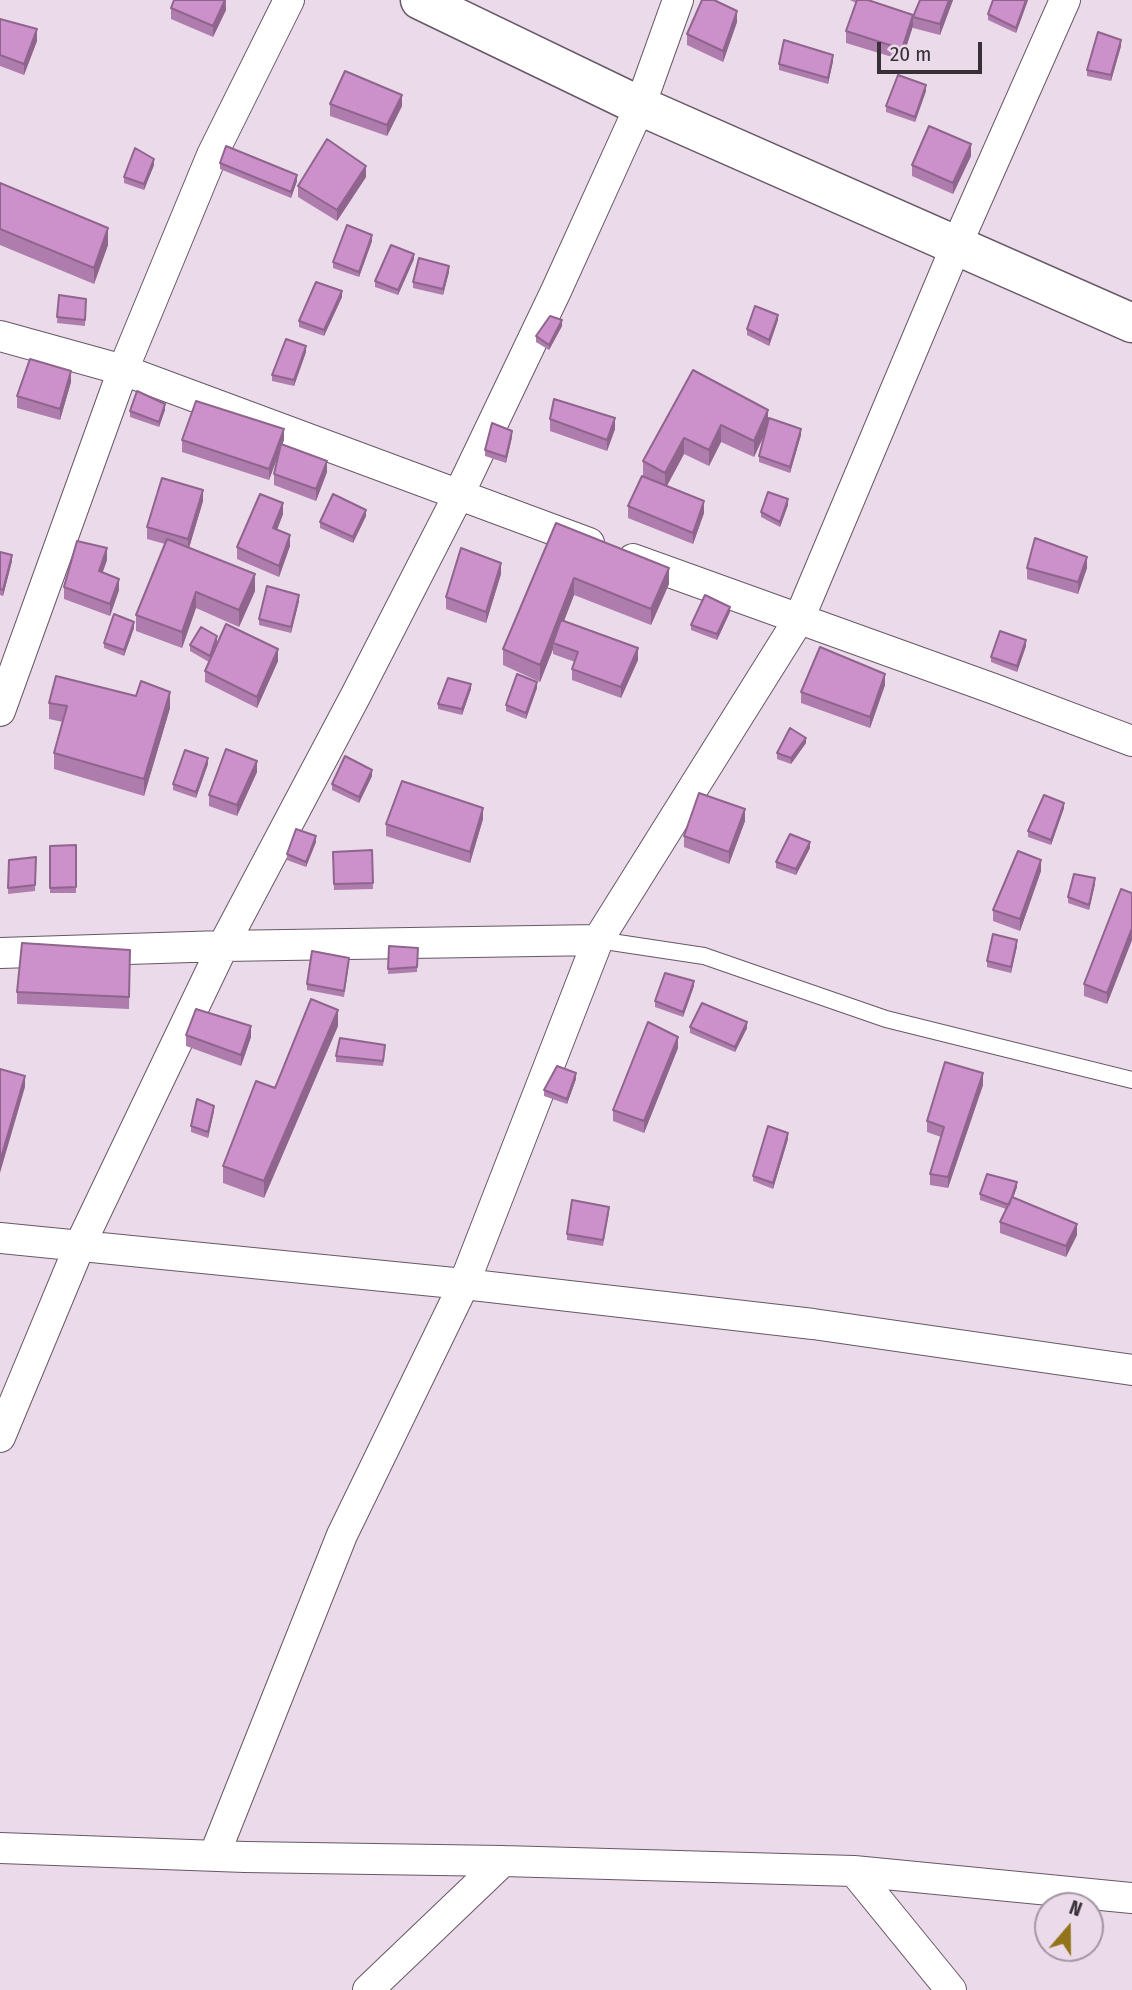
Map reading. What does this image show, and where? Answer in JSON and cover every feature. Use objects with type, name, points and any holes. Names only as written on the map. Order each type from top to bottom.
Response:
[{"type":"highway","points":[[420,0],[640,106],[1132,323]]},
{"type":"street","points":[[0,711],[123,370],[212,155],[289,0]]},
{"type":"street","points":[[0,1437],[80,1245],[223,946],[458,496],[556,292],[640,106],[678,0]]},
{"type":"street","points":[[214,1856],[342,1535],[464,1284],[598,940],[799,619],[957,244],[1065,0]]},
{"type":"street","points":[[0,336],[123,370],[458,496],[1132,741]]},
{"type":"street","points":[[0,953],[223,946],[598,940]]},
{"type":"street","points":[[0,1238],[464,1284],[813,1324],[1132,1370]]},
{"type":"street","points":[[0,1848],[214,1856],[854,1871],[1132,1898]]},
{"type":"street","points":[[368,1990],[503,1861]]},
{"type":"street","points":[[854,1871],[951,1990]]},
{"type":"lane","points":[[598,940],[704,956],[886,1019],[1132,1080]]},
{"type":"building","points":[[174,0],[225,0],[213,26],[171,8]]},
{"type":"building","points":[[702,0],[714,0],[737,11],[723,51],[687,34]]},
{"type":"building","points":[[857,0],[868,0],[913,15],[902,49],[846,31]]},
{"type":"building","points":[[920,0],[949,0],[940,24],[913,17]]},
{"type":"building","points":[[993,0],[1026,0],[1016,28],[988,14]]},
{"type":"building","points":[[0,19],[37,29],[24,64],[0,55]]},
{"type":"building","points":[[1098,32],[1121,40],[1111,75],[1087,70]]},
{"type":"building","points":[[784,40],[833,55],[828,78],[779,64]]},
{"type":"building","points":[[345,71],[402,95],[387,125],[330,104]]},
{"type":"building","points":[[898,75],[926,85],[915,117],[886,106]]},
{"type":"building","points":[[929,126],[971,144],[953,183],[912,165]]},
{"type":"building","points":[[327,139],[366,166],[337,210],[298,186]]},
{"type":"building","points":[[226,146],[297,175],[291,192],[220,163]]},
{"type":"building","points":[[135,148],[154,159],[144,184],[124,177]]},
{"type":"building","points":[[0,183],[108,228],[94,268],[0,229]]},
{"type":"building","points":[[347,225],[372,235],[359,272],[333,262]]},
{"type":"building","points":[[391,245],[414,254],[398,290],[375,281]]},
{"type":"building","points":[[419,258],[449,266],[443,289],[413,282]]},
{"type":"building","points":[[316,282],[342,291],[324,330],[299,321]]},
{"type":"building","points":[[59,295],[86,299],[85,320],[57,317]]},
{"type":"building","points":[[755,306],[778,315],[769,340],[747,329]]},
{"type":"building","points":[[550,316],[562,320],[549,345],[536,336]]},
{"type":"building","points":[[286,339],[306,346],[294,380],[272,375]]},
{"type":"building","points":[[30,359],[71,371],[60,409],[17,396]]},
{"type":"building","points":[[693,370],[768,410],[754,441],[721,425],[709,450],[684,438],[665,473],[643,461]]},
{"type":"building","points":[[137,391],[165,404],[159,422],[130,411]]},
{"type":"building","points":[[554,399],[615,418],[607,440],[550,419]]},
{"type":"building","points":[[196,401],[284,429],[269,469],[182,440]]},
{"type":"building","points":[[769,418],[801,429],[790,467],[759,456]]},
{"type":"building","points":[[492,423],[512,431],[506,457],[485,450]]},
{"type":"building","points":[[281,444],[327,461],[316,489],[274,474]]},
{"type":"building","points":[[642,476],[704,501],[693,533],[628,506]]},
{"type":"building","points":[[162,478],[203,490],[188,539],[147,527]]},
{"type":"building","points":[[768,492],[788,499],[780,522],[761,512]]},
{"type":"building","points":[[260,494],[283,503],[273,528],[290,535],[279,566],[237,547]]},
{"type":"building","points":[[333,494],[366,510],[353,537],[320,522]]},
{"type":"building","points":[[556,523],[669,568],[651,609],[574,578],[540,665],[503,649]]},
{"type":"building","points":[[1035,538],[1087,557],[1078,582],[1027,568]]},
{"type":"building","points":[[167,539],[255,574],[239,610],[196,592],[182,632],[136,615]]},
{"type":"building","points":[[77,541],[107,548],[99,571],[119,579],[110,604],[64,587]]},
{"type":"building","points":[[461,548],[501,563],[486,612],[446,597]]},
{"type":"building","points":[[0,552],[12,555],[3,590],[0,589]]},
{"type":"building","points":[[267,586],[299,595],[291,627],[259,619]]},
{"type":"building","points":[[705,595],[730,607],[717,634],[691,625]]},
{"type":"building","points":[[114,614],[134,622],[124,650],[104,643]]},
{"type":"building","points":[[561,620],[638,648],[621,687],[572,669],[578,652],[553,643]]},
{"type":"building","points":[[226,624],[278,649],[257,697],[205,671]]},
{"type":"building","points":[[201,627],[217,636],[210,656],[190,645]]},
{"type":"building","points":[[1000,631],[1026,640],[1017,666],[991,657]]},
{"type":"building","points":[[820,647],[885,674],[870,717],[801,692]]},
{"type":"building","points":[[517,674],[537,682],[526,713],[506,705]]},
{"type":"building","points":[[56,676],[136,696],[141,681],[170,692],[144,779],[54,753],[67,706],[49,703]]},
{"type":"building","points":[[448,678],[471,684],[462,709],[438,704]]},
{"type":"building","points":[[790,728],[806,738],[791,758],[777,753]]},
{"type":"building","points":[[226,749],[257,761],[237,805],[209,795]]},
{"type":"building","points":[[185,750],[208,758],[196,792],[173,784]]},
{"type":"building","points":[[345,756],[372,770],[359,797],[332,784]]},
{"type":"building","points":[[402,781],[483,808],[470,852],[386,824]]},
{"type":"building","points":[[699,793],[745,809],[729,852],[684,836]]},
{"type":"building","points":[[1044,795],[1064,803],[1051,840],[1028,831]]},
{"type":"building","points":[[296,829],[316,836],[306,862],[287,854]]},
{"type":"building","points":[[790,834],[810,842],[796,869],[776,862]]},
{"type":"building","points":[[76,845],[76,887],[50,888],[50,846]]},
{"type":"building","points":[[372,850],[373,883],[334,884],[333,852]]},
{"type":"building","points":[[1018,851],[1041,860],[1020,919],[993,910]]},
{"type":"building","points":[[36,857],[35,885],[8,888],[9,860]]},
{"type":"building","points":[[1074,874],[1095,878],[1089,905],[1068,897]]},
{"type":"building","points":[[1121,889],[1132,893],[1132,928],[1107,993],[1084,984]]},
{"type":"building","points":[[993,934],[1017,940],[1011,967],[987,961]]},
{"type":"building","points":[[22,943],[130,950],[129,997],[17,992]]},
{"type":"building","points":[[389,946],[418,948],[417,967],[388,969]]},
{"type":"building","points":[[312,951],[349,958],[344,991],[307,984]]},
{"type":"building","points":[[665,973],[694,981],[683,1012],[655,1001]]},
{"type":"building","points":[[311,999],[338,1010],[264,1181],[223,1166],[256,1081],[275,1088]]},
{"type":"building","points":[[702,1003],[747,1022],[735,1047],[690,1027]]},
{"type":"building","points":[[196,1009],[251,1026],[241,1055],[186,1035]]},
{"type":"building","points":[[648,1022],[678,1037],[644,1121],[613,1110]]},
{"type":"building","points":[[340,1038],[385,1045],[383,1061],[336,1056]]},
{"type":"building","points":[[945,1062],[983,1073],[948,1177],[930,1174],[944,1127],[927,1121]]},
{"type":"building","points":[[557,1066],[576,1073],[567,1099],[544,1090]]},
{"type":"building","points":[[0,1069],[25,1076],[0,1161]]},
{"type":"building","points":[[197,1099],[214,1106],[208,1132],[191,1126]]},
{"type":"building","points":[[768,1126],[788,1133],[773,1183],[753,1176]]},
{"type":"building","points":[[987,1174],[1017,1182],[1009,1205],[980,1194]]},
{"type":"building","points":[[1012,1197],[1077,1224],[1066,1246],[1000,1222]]},
{"type":"building","points":[[572,1200],[609,1207],[603,1240],[567,1234]]}]
